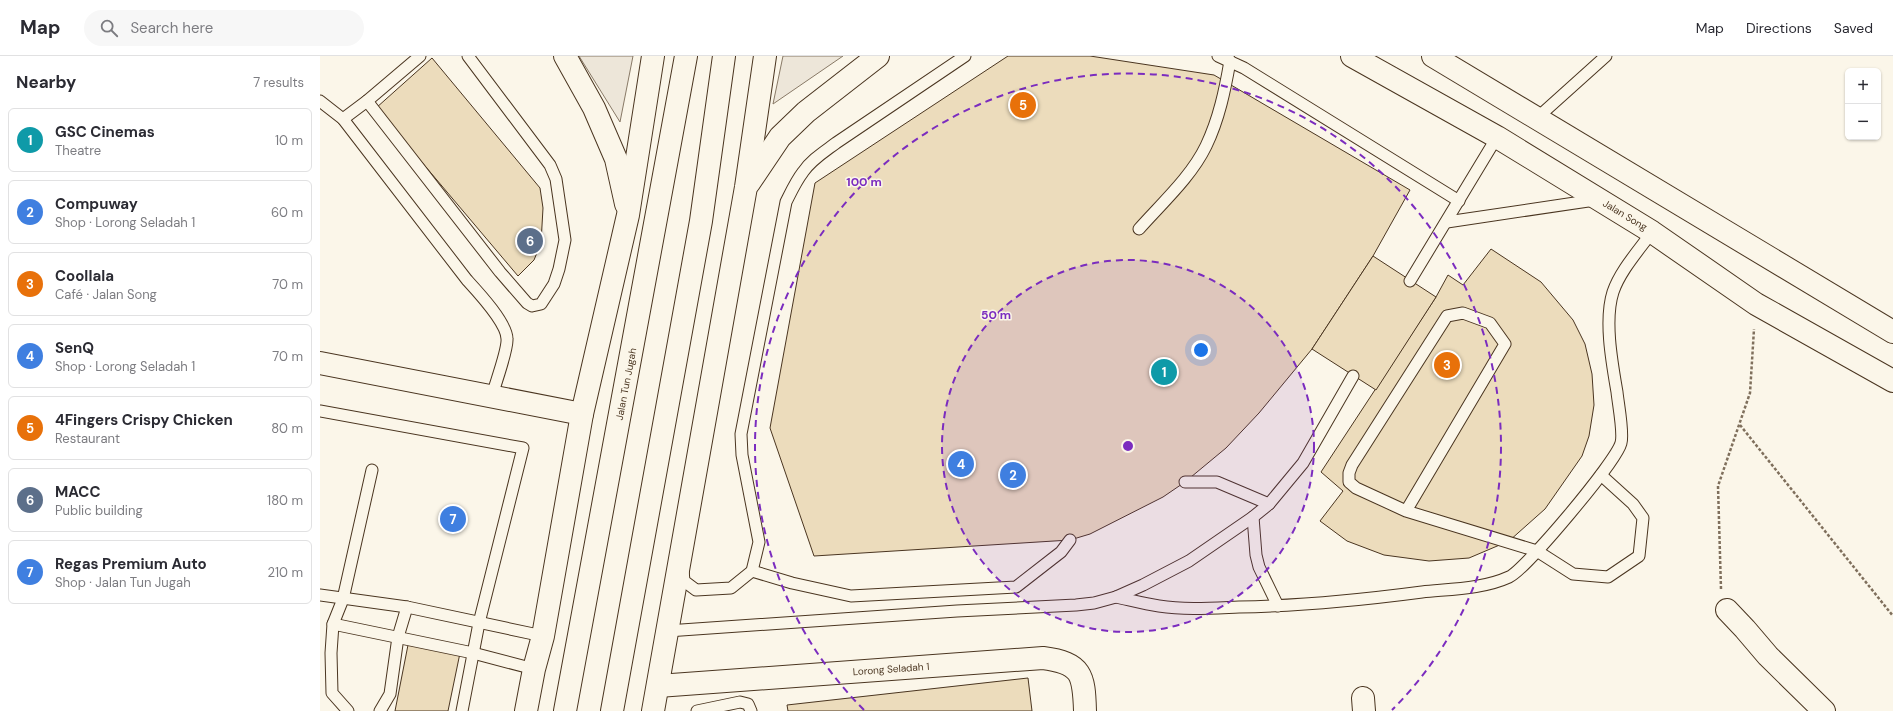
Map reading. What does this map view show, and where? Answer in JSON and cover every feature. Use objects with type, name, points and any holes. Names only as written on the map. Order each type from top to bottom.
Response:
[{"type":"main road","points":[[565,56],[594,108],[616,159],[628,215]]},
{"type":"main road","points":[[526,711],[534,668],[543,636],[582,414],[628,215],[653,56]]},
{"type":"main road","name":"Jalan Tun Jugah","points":[[565,711],[686,56]]},
{"type":"main road","points":[[612,711],[701,221],[724,56]]},
{"type":"main road","points":[[653,711],[746,187],[765,56]]},
{"type":"main road","points":[[746,187],[780,137],[806,112],[878,56]]},
{"type":"main road","name":"Jalan Song","points":[[1352,56],[1497,137],[1652,232],[1756,304],[1893,381]]},
{"type":"main road","points":[[1433,56],[1893,332]]},
{"type":"main road","points":[[320,363],[582,414]]},
{"type":"main road","points":[[1727,610],[1768,656],[1824,711]]},
{"type":"main road","name":"Lorong Seladah 1","points":[[658,686],[1044,658],[1070,664],[1081,675],[1084,688],[1085,711]]},
{"type":"lane","points":[[343,119],[420,56]]},
{"type":"lane","points":[[366,101],[500,272],[527,303],[532,306],[542,304],[554,284],[559,269],[565,240],[556,179],[550,165],[468,56]]},
{"type":"lane","points":[[681,552],[684,581],[696,590],[731,588],[752,570],[759,542],[742,455],[741,434],[786,202],[803,172],[836,143],[965,56]]},
{"type":"lane","points":[[1218,56],[1229,58],[1459,201]]},
{"type":"lane","points":[[1537,118],[1606,56]]},
{"type":"lane","points":[[1139,229],[1189,171],[1206,146],[1220,110],[1229,58]]},
{"type":"lane","points":[[320,101],[343,119],[467,280],[486,300],[503,328],[508,339],[492,396]]},
{"type":"lane","points":[[1410,280],[1447,222],[1497,137]]},
{"type":"lane","points":[[1447,222],[1598,199]]},
{"type":"lane","points":[[1116,597],[1158,606],[1186,608],[1278,606],[1380,598],[1498,582],[1512,576],[1537,551],[1601,475],[1622,443],[1611,344],[1610,305],[1614,291],[1621,276],[1652,232]]},
{"type":"lane","points":[[1406,511],[1505,344],[1490,322],[1463,313],[1447,316],[1349,473],[1349,482],[1356,488],[1406,511],[1537,551],[1573,574],[1608,577],[1639,556],[1643,518],[1633,504],[1601,475]]},
{"type":"lane","points":[[667,631],[957,611],[1094,604],[1116,597],[1189,561],[1253,517],[1269,504],[1303,463],[1353,376]]},
{"type":"lane","points":[[320,411],[523,448],[479,623],[462,711]]},
{"type":"lane","points":[[348,711],[332,693],[331,653],[333,624],[342,599],[372,470]]},
{"type":"lane","points":[[1185,482],[1217,482],[1269,504]]},
{"type":"lane","points":[[1253,517],[1256,555],[1259,567],[1278,606]]},
{"type":"lane","points":[[752,570],[792,583],[851,596],[1016,587],[1061,552],[1070,540]]},
{"type":"lane","points":[[320,596],[407,607],[543,636]]},
{"type":"lane","points":[[380,711],[390,694],[398,637],[407,607]]},
{"type":"lane","points":[[333,624],[473,653],[534,668]]},
{"type":"lane","points":[[697,711],[740,702],[748,704],[752,711]]},
{"type":"path","points":[[1727,610],[1721,594],[1718,486],[1750,393],[1756,304]]},
{"type":"path","points":[[1740,425],[1893,616]]},
{"type":"shaded area","points":[[579,56],[633,56],[620,122]]},
{"type":"shaded area","points":[[783,56],[843,56],[773,104]]},
{"type":"building","points":[[1008,56],[1090,56],[1214,75],[1410,190],[1373,256],[1312,349],[1259,413],[1226,448],[1185,482],[1163,497],[1090,534],[1070,540],[814,556],[770,428],[815,183]]},
{"type":"building","points":[[432,58],[540,188],[543,208],[541,243],[534,260],[518,276],[376,108]]},
{"type":"building","points":[[1491,249],[1541,282],[1573,320],[1585,344],[1592,374],[1594,405],[1589,436],[1582,456],[1545,509],[1509,541],[1469,558],[1429,561],[1384,555],[1347,541],[1320,521],[1343,491],[1321,472],[1436,297],[1448,275],[1463,285]]},
{"type":"building","points":[[1373,256],[1436,297],[1376,390],[1312,349]]},
{"type":"building","points":[[408,645],[460,653],[448,711],[395,711]]},
{"type":"building","points":[[1028,678],[1032,711],[788,711],[787,705]]},
{"type":"place","name":"4Fingers Crispy Chicken","points":[[1023,105]]},
{"type":"place","name":"MACC","points":[[530,241]]},
{"type":"place","name":"Coollala","points":[[1447,365]]},
{"type":"place","name":"GSC Cinemas","points":[[1164,372]]},
{"type":"place","name":"SenQ","points":[[961,464]]},
{"type":"place","name":"Compuway","points":[[1013,475]]},
{"type":"place","name":"Regas Premium Auto","points":[[453,519]]}]
